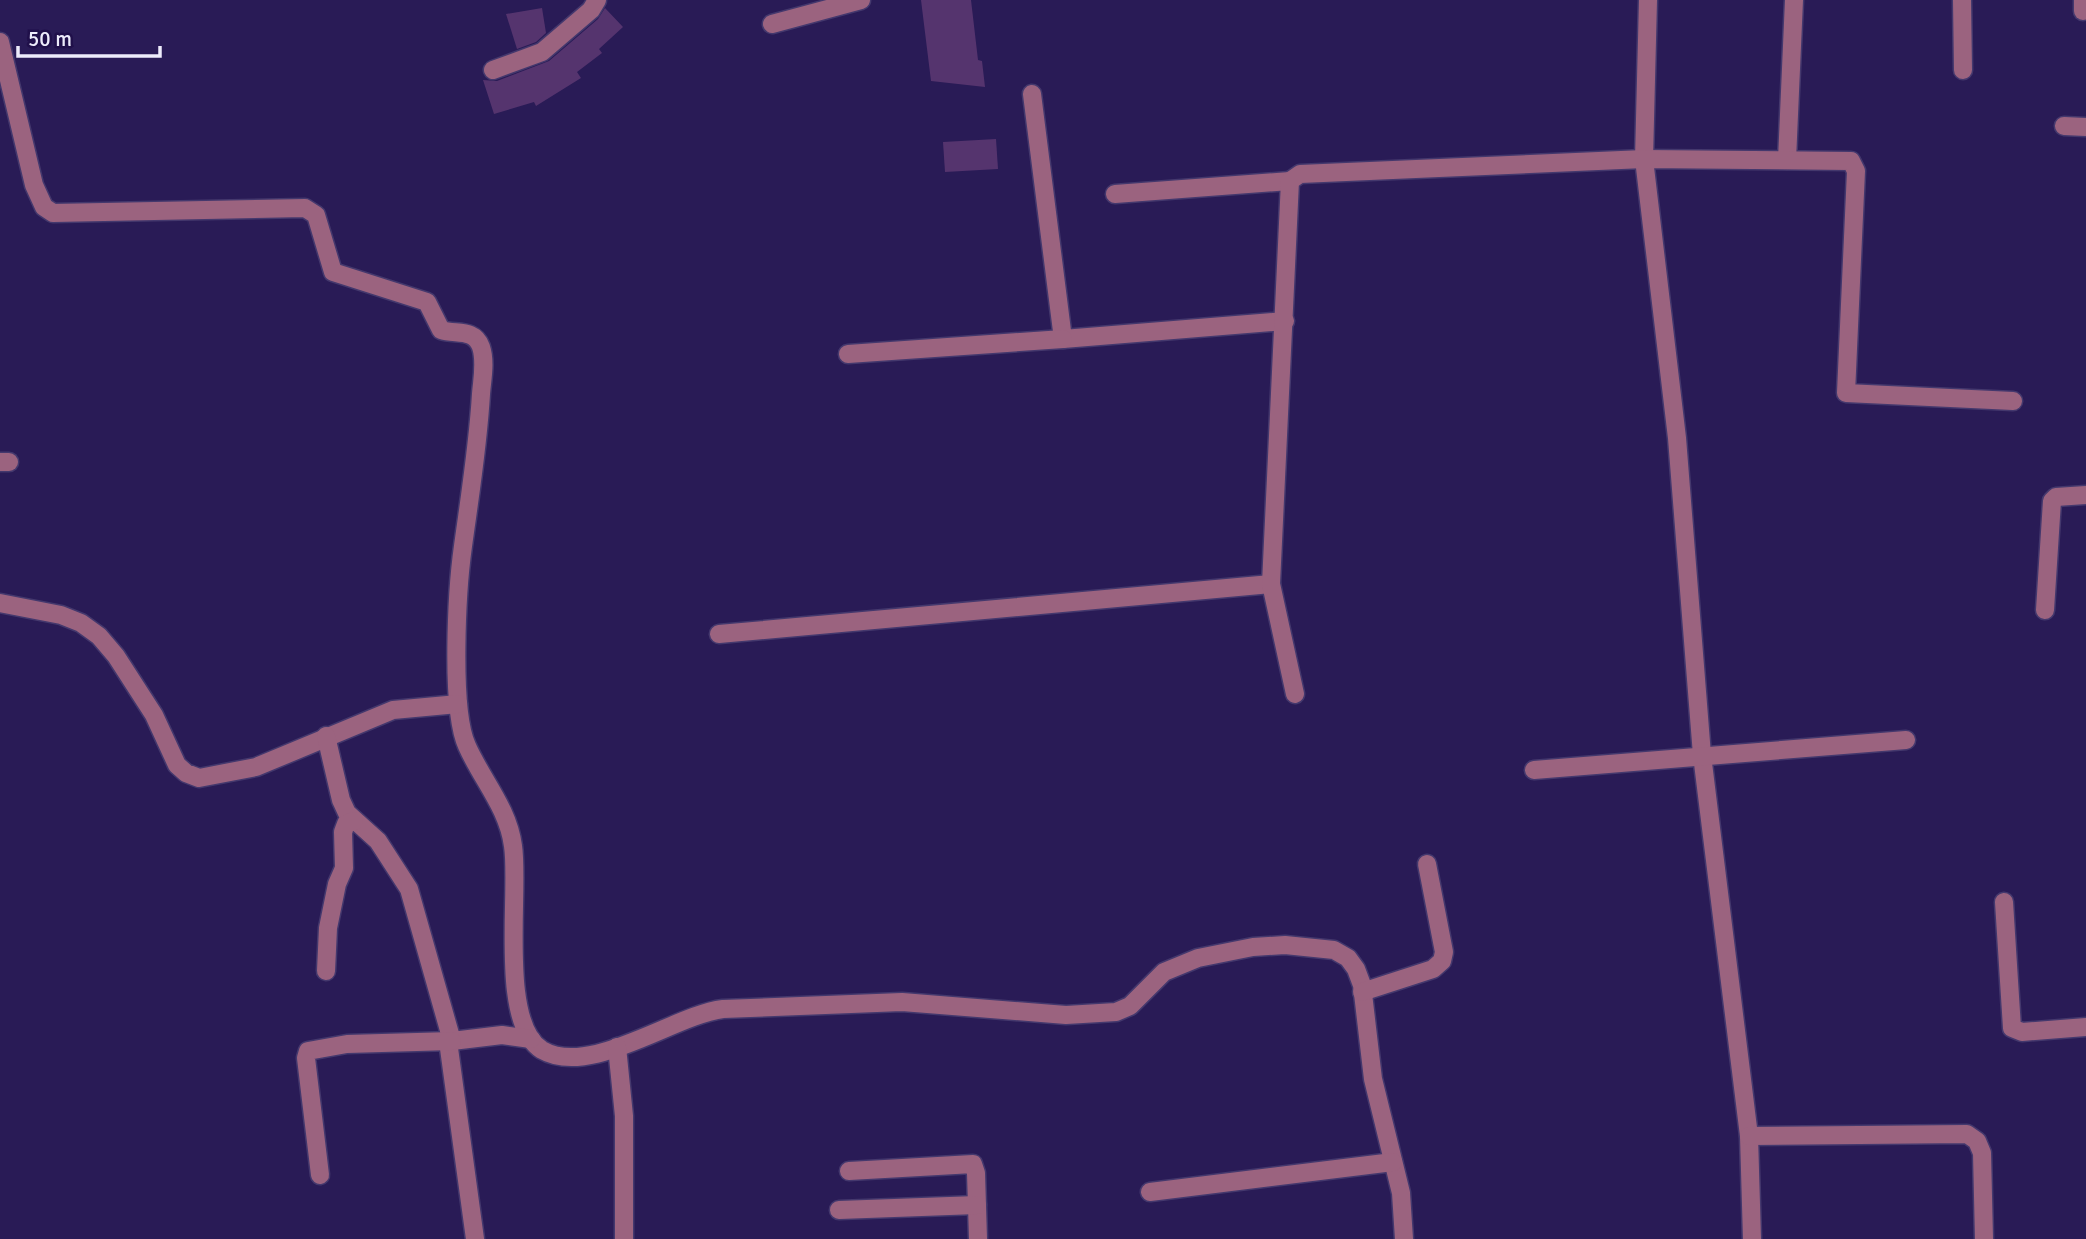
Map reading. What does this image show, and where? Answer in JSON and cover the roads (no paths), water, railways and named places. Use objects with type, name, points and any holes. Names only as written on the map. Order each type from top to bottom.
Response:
[{"type":"street","points":[[493,70],[542,52],[591,10],[597,0]]},
{"type":"street","points":[[772,24],[861,0]]},
{"type":"street","points":[[1648,0],[1644,159],[1677,438],[1702,755],[1749,1136],[1752,1239]]},
{"type":"street","points":[[1787,160],[1794,0]]},
{"type":"street","points":[[1962,0],[1963,70]]},
{"type":"street","points":[[0,42],[37,196],[44,207],[53,213],[305,208],[316,215],[333,272],[426,302],[441,330],[471,334],[476,339],[483,359],[477,462],[460,584],[458,704],[467,746],[506,819],[514,847],[512,933],[523,1022],[531,1039],[541,1049],[557,1056],[578,1055],[617,1047],[654,1035],[707,1011],[723,1009],[902,1002],[1066,1015],[1116,1012],[1130,1006],[1164,972],[1180,963],[1253,947],[1284,945],[1334,950],[1348,958],[1356,969],[1362,992],[1378,1112],[1401,1193],[1404,1239]]},
{"type":"street","points":[[1032,94],[1063,339]]},
{"type":"street","points":[[2064,126],[2086,127]]},
{"type":"street","points":[[1115,194],[1290,181],[1300,174],[1644,159],[1851,161],[1856,166],[1846,393],[2013,401]]},
{"type":"street","points":[[1290,181],[1270,584],[1295,694]]},
{"type":"street","points":[[848,354],[1285,321]]},
{"type":"street","points":[[2045,610],[2052,501],[2062,496],[2086,495]]},
{"type":"street","points":[[719,634],[1270,584]]},
{"type":"street","points":[[0,603],[61,615],[81,623],[99,636],[116,656],[154,715],[177,765],[186,773],[199,778],[216,777],[257,767],[393,710],[458,704]]},
{"type":"street","points":[[326,736],[341,800],[354,821],[378,841],[410,889],[450,1041],[475,1239]]},
{"type":"street","points":[[1534,770],[1906,740]]},
{"type":"street","points":[[326,971],[328,928],[344,861],[343,832],[346,824],[354,821]]},
{"type":"street","points":[[1362,992],[1433,969],[1442,961],[1444,952],[1427,864]]},
{"type":"street","points":[[2004,902],[2012,1028],[2022,1032],[2086,1027]]},
{"type":"street","points":[[320,1175],[306,1058],[308,1051],[347,1044],[450,1041],[502,1035],[531,1039]]},
{"type":"street","points":[[617,1047],[625,1129],[624,1239]]},
{"type":"street","points":[[1749,1136],[1967,1134],[1977,1141],[1982,1153],[1984,1239]]},
{"type":"street","points":[[1150,1192],[1393,1162]]},
{"type":"street","points":[[849,1171],[972,1164],[976,1173],[978,1239]]},
{"type":"street","points":[[839,1210],[977,1205]]}]
